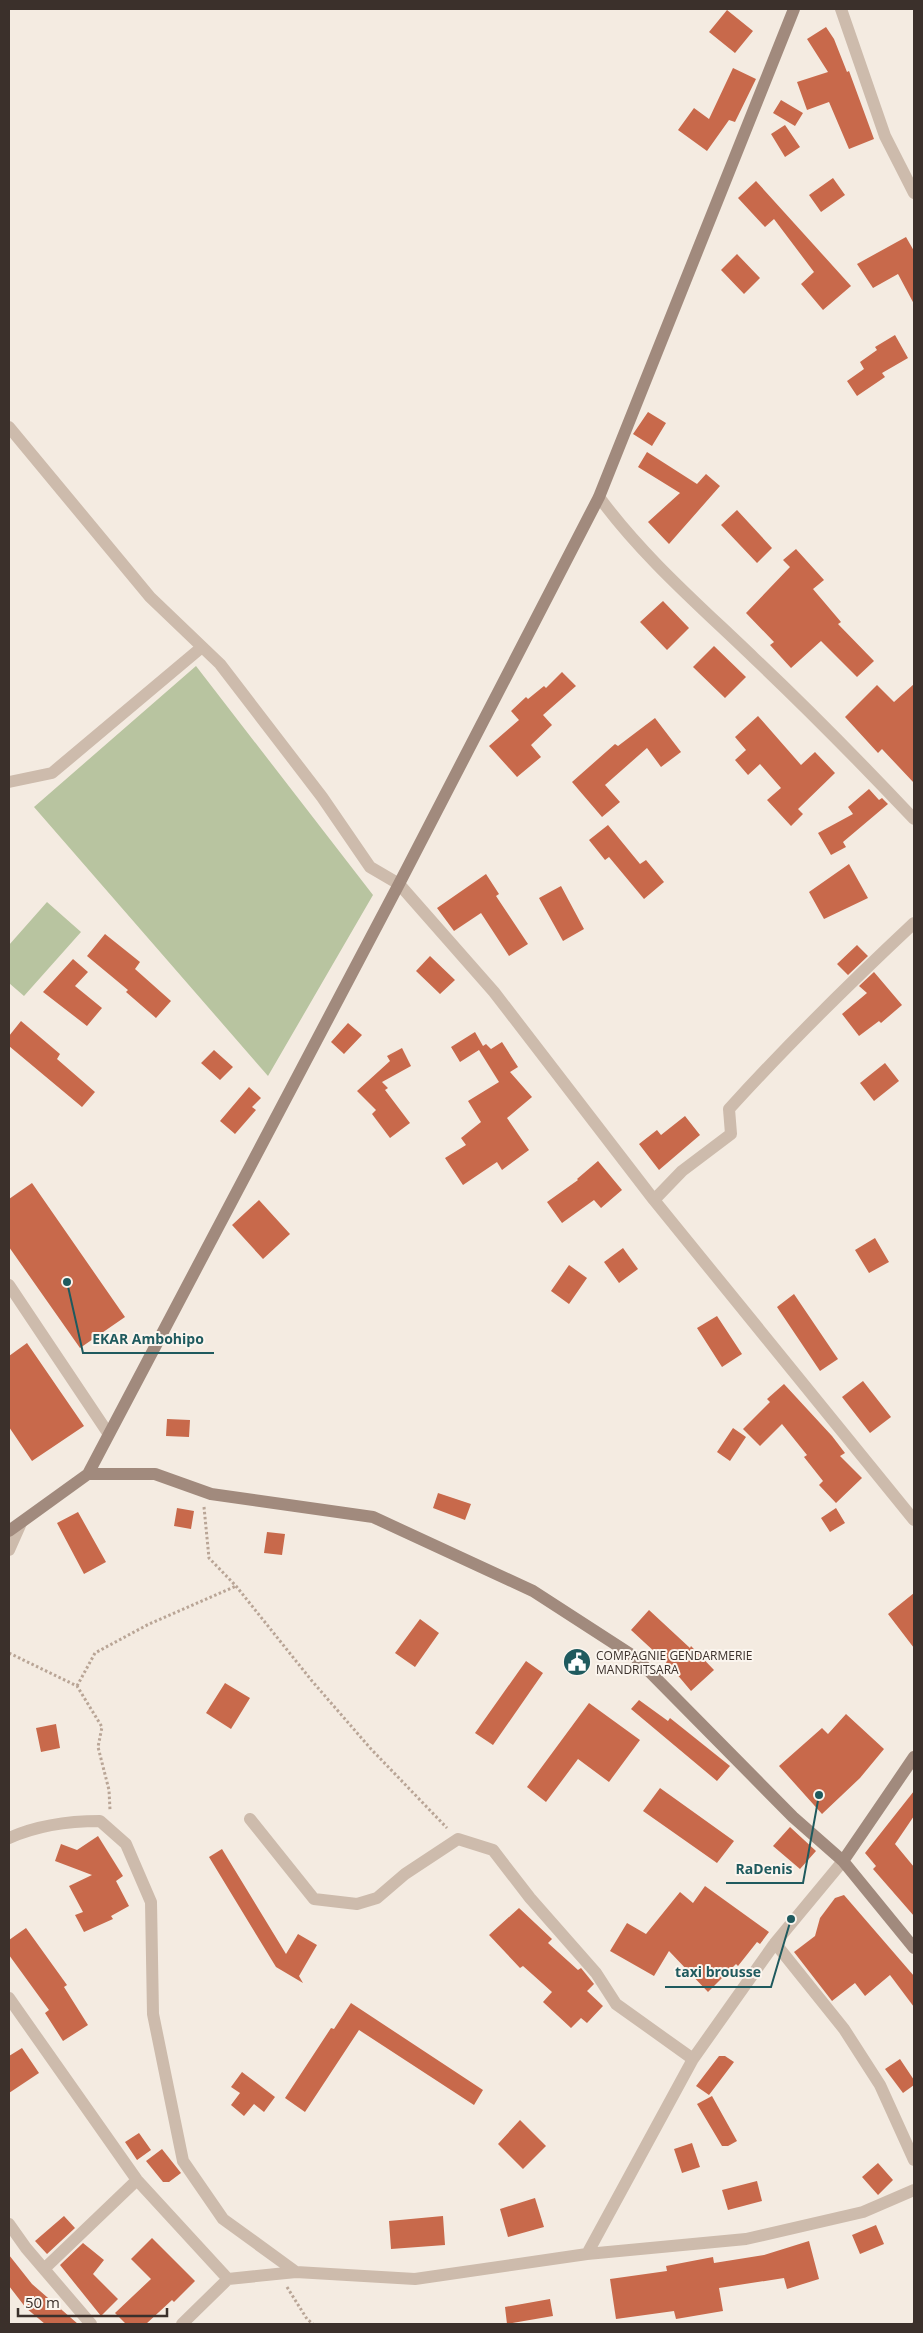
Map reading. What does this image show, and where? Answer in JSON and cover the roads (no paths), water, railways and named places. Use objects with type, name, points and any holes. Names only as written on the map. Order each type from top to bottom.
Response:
[{"type":"street","points":[[9,1531],[88,1474],[399,884],[599,497],[794,9]]},
{"type":"street","points":[[841,9],[885,136],[914,193]]},
{"type":"street","points":[[9,427],[150,597],[220,664],[322,797],[370,867],[399,884],[494,992],[654,1200],[914,1520]]},
{"type":"street","points":[[599,497],[620,526],[662,571],[819,719],[914,818]]},
{"type":"street","points":[[9,782],[52,773],[202,647]]},
{"type":"street","points":[[654,1200],[682,1172],[731,1134],[729,1109],[842,990],[914,923]]},
{"type":"street","points":[[9,1286],[108,1433]]},
{"type":"street","points":[[88,1474],[155,1474],[212,1494],[372,1516],[534,1591],[635,1657],[792,1817],[843,1861],[914,1948]]},
{"type":"street","points":[[9,1550],[21,1524]]},
{"type":"street","points":[[587,2254],[693,2059],[775,1943],[843,1861],[914,1757]]},
{"type":"street","points":[[9,1838],[24,1831],[70,1820],[100,1820],[126,1844],[150,1902],[153,2014],[183,2161],[223,2219],[296,2272]]},
{"type":"street","points":[[250,1820],[314,1898],[357,1904],[377,1898],[405,1874],[458,1839],[493,1850],[530,1898],[596,1973],[616,2004],[693,2059]]},
{"type":"street","points":[[775,1943],[844,2029],[880,2085],[914,2160]]},
{"type":"street","points":[[9,1998],[137,2180],[228,2279]]},
{"type":"street","points":[[44,2269],[137,2180]]},
{"type":"street","points":[[182,2324],[228,2279],[296,2272],[415,2279],[587,2254],[746,2239],[863,2212],[914,2190]]},
{"type":"street","points":[[9,2224],[91,2324]]},
{"type":"place","name":"EKAR Ambohipo","points":[[67,1282]]},
{"type":"place","name":"COMPAGNIE GENDARMERIE MANDRITSARA","points":[[577,1662]]},
{"type":"place","name":"RaDenis","points":[[819,1795]]},
{"type":"place","name":"taxi brousse","points":[[791,1919]]}]
